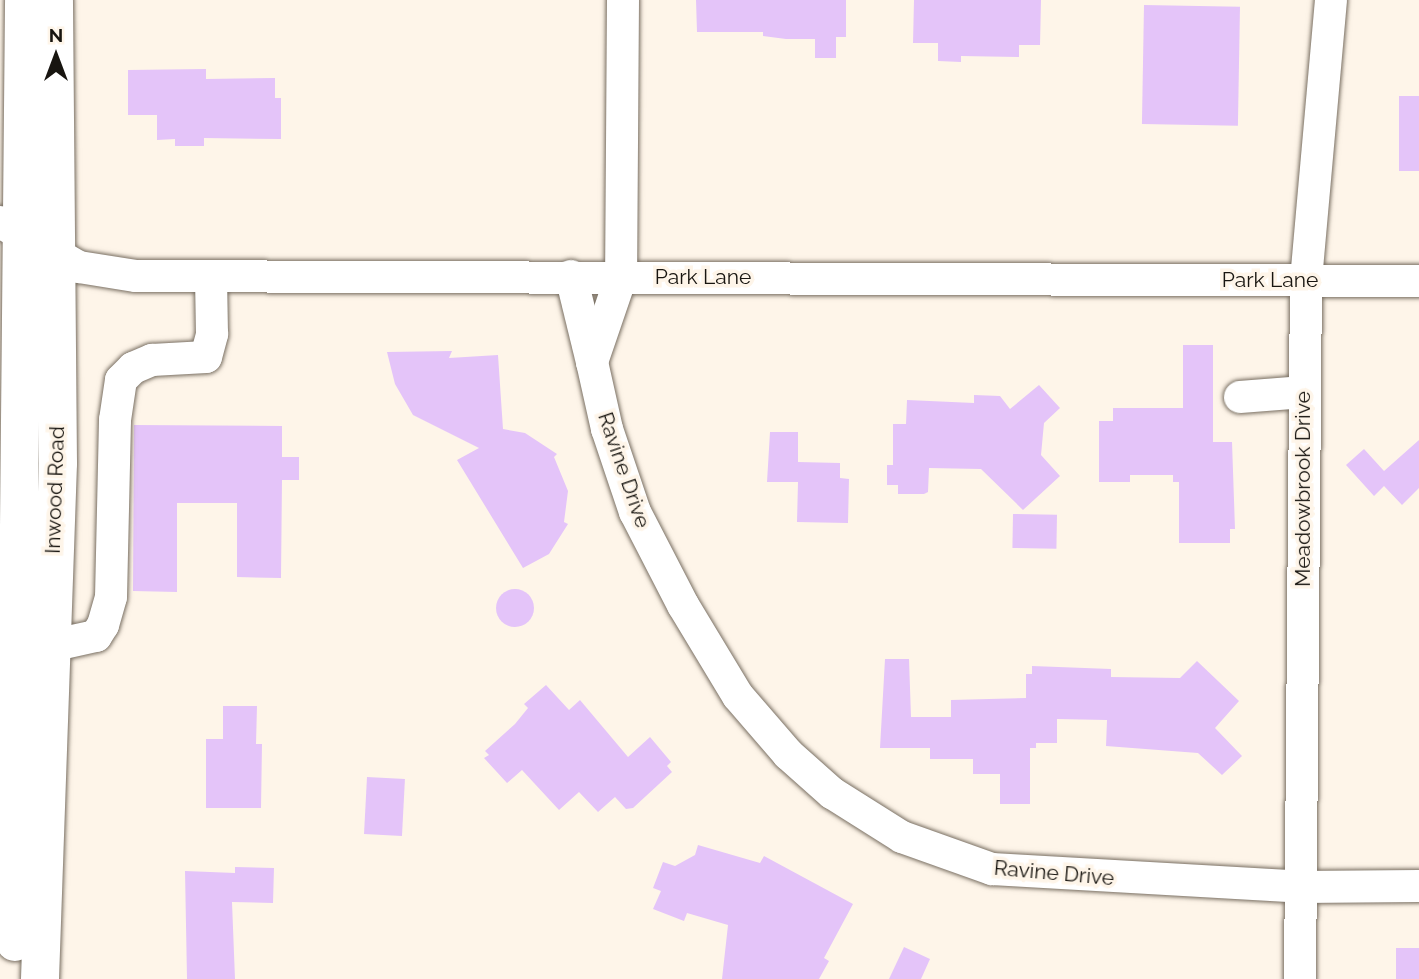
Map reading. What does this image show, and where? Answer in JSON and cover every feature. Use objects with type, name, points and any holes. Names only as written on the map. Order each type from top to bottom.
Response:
[{"type":"main road","name":"Inwood Road","points":[[24,0],[10,228],[39,668],[40,979]]},
{"type":"main road","name":"Inwood Road","points":[[14,979],[58,463],[54,0]]},
{"type":"street","points":[[592,362],[621,277],[623,0]]},
{"type":"street","name":"Meadowbrook Drive","points":[[1300,979],[1306,280],[1331,0]]},
{"type":"street","name":"Park Lane","points":[[10,228],[56,255],[106,273],[211,276],[1419,281]]},
{"type":"street","points":[[39,668],[96,636],[103,625],[111,597],[115,420],[121,380],[132,368],[152,359],[206,357],[212,334],[211,276]]},
{"type":"street","name":"Ravine Drive","points":[[571,276],[607,429],[635,512],[683,605],[738,695],[788,754],[832,793],[902,837],[992,869],[1301,887],[1419,886]]},
{"type":"street","points":[[1240,397],[1304,393]]},
{"type":"building","points":[[696,0],[846,0],[846,37],[836,37],[836,58],[815,58],[815,39],[763,36],[763,32],[697,32]]},
{"type":"building","points":[[914,0],[1041,0],[1040,45],[1019,45],[1019,57],[961,56],[961,62],[938,61],[938,43],[913,43]]},
{"type":"building","points":[[1144,5],[1240,7],[1238,126],[1142,124]]},
{"type":"building","points":[[206,69],[206,79],[275,78],[275,98],[281,98],[281,139],[204,138],[204,146],[175,146],[175,139],[157,140],[157,115],[128,115],[128,70]]},
{"type":"building","points":[[1399,96],[1419,96],[1419,171],[1399,171]]},
{"type":"building","points":[[1183,345],[1213,345],[1213,442],[1232,442],[1235,529],[1230,529],[1230,543],[1179,543],[1179,482],[1173,482],[1173,475],[1130,475],[1130,482],[1099,482],[1099,421],[1113,421],[1113,408],[1183,408]]},
{"type":"building","points":[[452,351],[449,358],[498,355],[503,429],[525,433],[557,454],[554,457],[568,491],[564,522],[568,524],[549,554],[523,568],[457,460],[479,448],[413,415],[395,384],[387,352]]},
{"type":"building","points":[[1039,385],[1060,408],[1044,423],[1041,455],[1060,476],[1023,510],[981,469],[929,468],[928,492],[924,494],[898,494],[898,485],[887,485],[887,465],[893,465],[893,424],[906,424],[907,400],[974,403],[974,395],[1000,396],[1010,409]]},
{"type":"building","points":[[134,425],[282,426],[282,457],[299,457],[299,480],[282,480],[281,578],[237,577],[237,503],[177,503],[177,592],[133,591]]},
{"type":"building","points":[[770,432],[798,432],[798,462],[840,463],[840,478],[849,479],[848,523],[797,522],[798,482],[767,482]]},
{"type":"building","points":[[1419,440],[1419,488],[1402,505],[1384,486],[1374,496],[1346,465],[1364,449],[1384,471]]},
{"type":"building","points":[[1013,514],[1057,515],[1056,549],[1012,548]]},
{"type":"building","points":[[515,589],[529,594],[534,608],[529,622],[515,627],[501,622],[496,608],[501,594]]},
{"type":"building","points":[[885,659],[909,659],[911,717],[951,717],[951,700],[1026,698],[1026,674],[1032,674],[1032,666],[1111,669],[1111,677],[1180,678],[1197,661],[1239,701],[1215,728],[1242,756],[1222,775],[1198,753],[1106,746],[1107,720],[1057,719],[1057,743],[1036,743],[1036,748],[1030,748],[1030,804],[1000,804],[1000,774],[973,774],[973,759],[930,759],[930,748],[880,748]]},
{"type":"building","points":[[546,685],[569,710],[580,700],[628,757],[650,737],[671,762],[667,766],[672,772],[633,808],[626,809],[615,797],[598,812],[579,792],[559,810],[522,770],[507,783],[484,758],[489,755],[485,751],[515,724],[528,708],[524,704]]},
{"type":"building","points":[[223,706],[257,706],[256,744],[262,744],[261,808],[206,808],[206,739],[223,739]]},
{"type":"building","points":[[367,777],[405,779],[402,836],[364,834]]},
{"type":"building","points":[[698,845],[760,863],[764,856],[853,904],[824,958],[829,961],[819,979],[722,979],[728,925],[687,913],[684,921],[653,909],[661,891],[653,888],[663,862],[675,866],[695,855]]},
{"type":"building","points":[[235,867],[274,868],[273,903],[232,902],[235,979],[187,979],[185,871],[235,873]]},
{"type":"building","points":[[904,947],[930,959],[921,979],[889,979]]},
{"type":"building","points":[[1396,948],[1419,948],[1419,979],[1396,979]]}]
